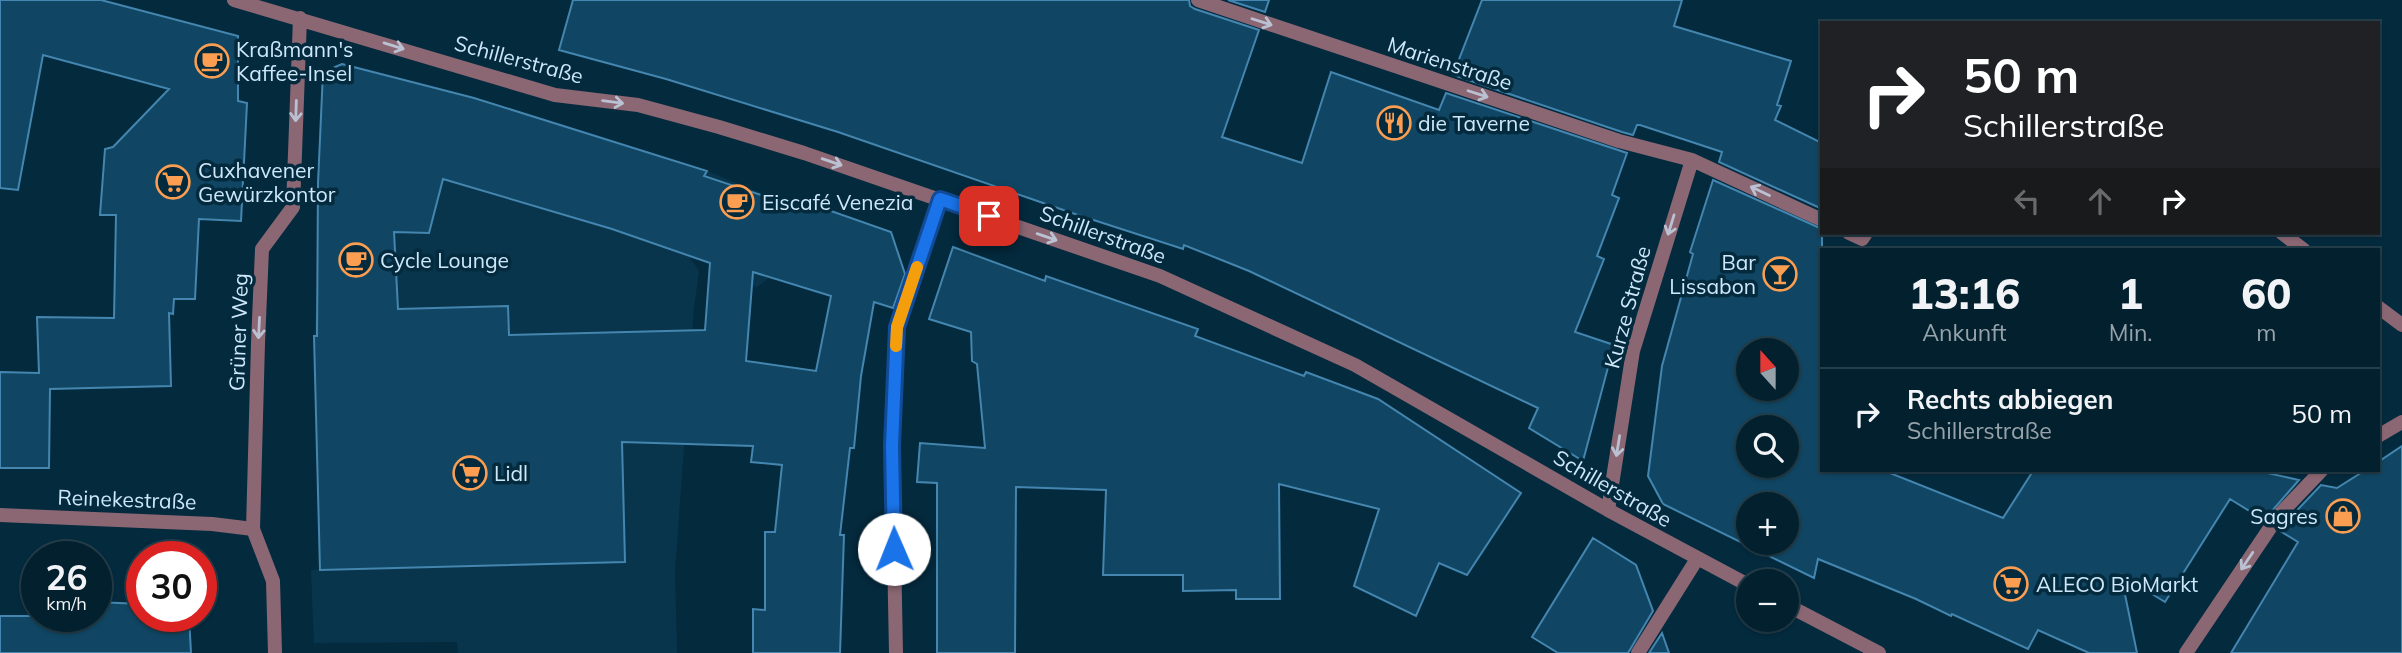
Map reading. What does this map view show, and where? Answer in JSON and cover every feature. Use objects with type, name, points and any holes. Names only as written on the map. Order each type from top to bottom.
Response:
[{"type":"street","name":"Schillerstraße","points":[[234,0],[555,95],[638,105],[719,127],[804,153],[1160,276],[1355,365],[1608,510],[1736,579]]},
{"type":"street","name":"Marienstraße","points":[[1198,0],[1619,141],[1692,160],[1820,219]]},
{"type":"street","name":"Grüner Weg","points":[[275,653],[273,581],[253,529],[262,249],[293,207],[300,18]]},
{"type":"street","name":"Kurze Straße","points":[[1608,510],[1633,351],[1692,160]]},
{"type":"street","points":[[896,653],[892,446],[897,327],[940,199]]},
{"type":"street","points":[[2284,235],[2301,248]]},
{"type":"street","points":[[2380,309],[2402,326]]},
{"type":"street","points":[[2380,435],[2402,422]]},
{"type":"street","points":[[2186,653],[2278,516],[2320,472]]},
{"type":"street","name":"Reinekestraße","points":[[0,515],[212,524],[253,529]]},
{"type":"street","points":[[1637,653],[1698,559]]},
{"type":"street","points":[[1799,611],[1879,653]]},
{"type":"shaded area","points":[[323,72],[413,82],[487,102],[707,171],[790,205],[794,198],[891,232],[894,243],[871,315],[829,297],[832,287],[805,278],[803,287],[770,277],[757,287],[740,281],[737,271],[689,256],[699,271],[675,571],[677,653],[458,653],[457,642],[314,643],[311,570],[320,569],[314,336]]},
{"type":"building","points":[[0,0],[101,0],[238,36],[238,101],[247,103],[241,221],[199,219],[195,299],[174,299],[173,314],[169,313],[171,386],[50,389],[49,468],[0,468],[0,372],[39,373],[37,317],[114,318],[116,215],[100,215],[105,149],[113,147],[169,89],[43,55],[18,190],[0,188]]},
{"type":"building","points":[[573,0],[1189,0],[1190,6],[1195,9],[1259,30],[1222,137],[1302,163],[1331,72],[1439,110],[1446,93],[1627,153],[1612,195],[1619,198],[1597,256],[1604,259],[1575,332],[1614,345],[1583,461],[1529,428],[1538,408],[1249,271],[1184,245],[1183,249],[1075,214],[838,132],[666,79],[559,50]]},
{"type":"building","points":[[1228,0],[1269,0],[1265,12]]},
{"type":"building","points":[[1482,0],[1682,0],[1674,26],[1791,61],[1777,105],[1781,106],[1775,120],[1820,142],[1820,208],[1719,162],[1722,152],[1640,125],[1637,125],[1633,135],[1622,132],[1453,75]]},
{"type":"building","points":[[342,64],[474,98],[707,171],[704,176],[791,205],[794,198],[891,232],[905,274],[893,308],[874,302],[861,376],[854,448],[850,448],[840,535],[844,535],[840,653],[753,653],[753,609],[765,610],[765,532],[775,532],[782,465],[751,462],[753,446],[622,442],[625,562],[320,570],[314,336],[317,336],[318,183],[323,72]],"holes":[[[443,179],[612,229],[710,263],[705,330],[509,335],[508,306],[398,309],[394,232],[429,233]],[[753,272],[831,296],[816,371],[746,361]]]},
{"type":"building","points":[[1713,180],[1820,228],[1820,472],[1888,472],[2003,518],[2032,472],[2263,472],[2299,480],[2264,520],[2230,499],[2165,602],[2121,575],[2137,653],[2089,653],[2038,630],[2028,649],[1952,614],[1951,616],[1818,559],[1814,578],[1767,555],[1799,555],[1799,492],[1736,492],[1736,540],[1663,504],[1648,476],[1662,366],[1693,254],[1690,252]]},
{"type":"building","points":[[953,247],[1045,281],[1046,276],[1198,329],[1195,336],[1304,376],[1306,372],[1378,399],[1521,493],[1467,575],[1439,563],[1416,616],[1354,586],[1379,509],[1279,484],[1280,599],[1236,599],[1236,590],[1183,591],[1183,575],[1103,575],[1106,490],[1016,487],[1015,653],[937,653],[937,483],[917,482],[920,443],[985,448],[977,364],[972,361],[971,332],[929,319]]},
{"type":"building","points":[[2402,446],[2402,653],[2231,653],[2298,542],[2280,531],[2286,522],[2321,485],[2337,488],[2362,472],[2380,472],[2380,461]]},
{"type":"building","points":[[1593,538],[1636,565],[1653,611],[1628,653],[1558,653],[1532,637]]},
{"type":"building","points":[[112,603],[126,603],[126,632],[190,632],[191,653],[0,653],[0,616],[21,616],[21,632],[112,632]]},
{"type":"building","points":[[1662,633],[1669,653],[1649,653]]},
{"type":"slow traffic","points":[[896,346],[897,327],[917,267]]},
{"type":"place","name":"Kraßmann's Kaffee-Insel","points":[[212,61]]},
{"type":"place","name":"die Taverne","points":[[1394,123]]},
{"type":"place","name":"Cuxhavener Gewürzkontor","points":[[173,182]]},
{"type":"place","name":"Eiscafé Venezia","points":[[737,202]]},
{"type":"place","name":"Cycle Lounge","points":[[356,260]]},
{"type":"place","name":"Bar Lissabon","points":[[1780,274]]},
{"type":"place","name":"Lidl","points":[[470,473]]},
{"type":"place","name":"Sagres","points":[[2343,516]]},
{"type":"place","name":"ALECO BioMarkt","points":[[2011,584]]},
{"type":"route","points":[[894,549],[892,446],[897,327],[940,199],[989,216]]}]
